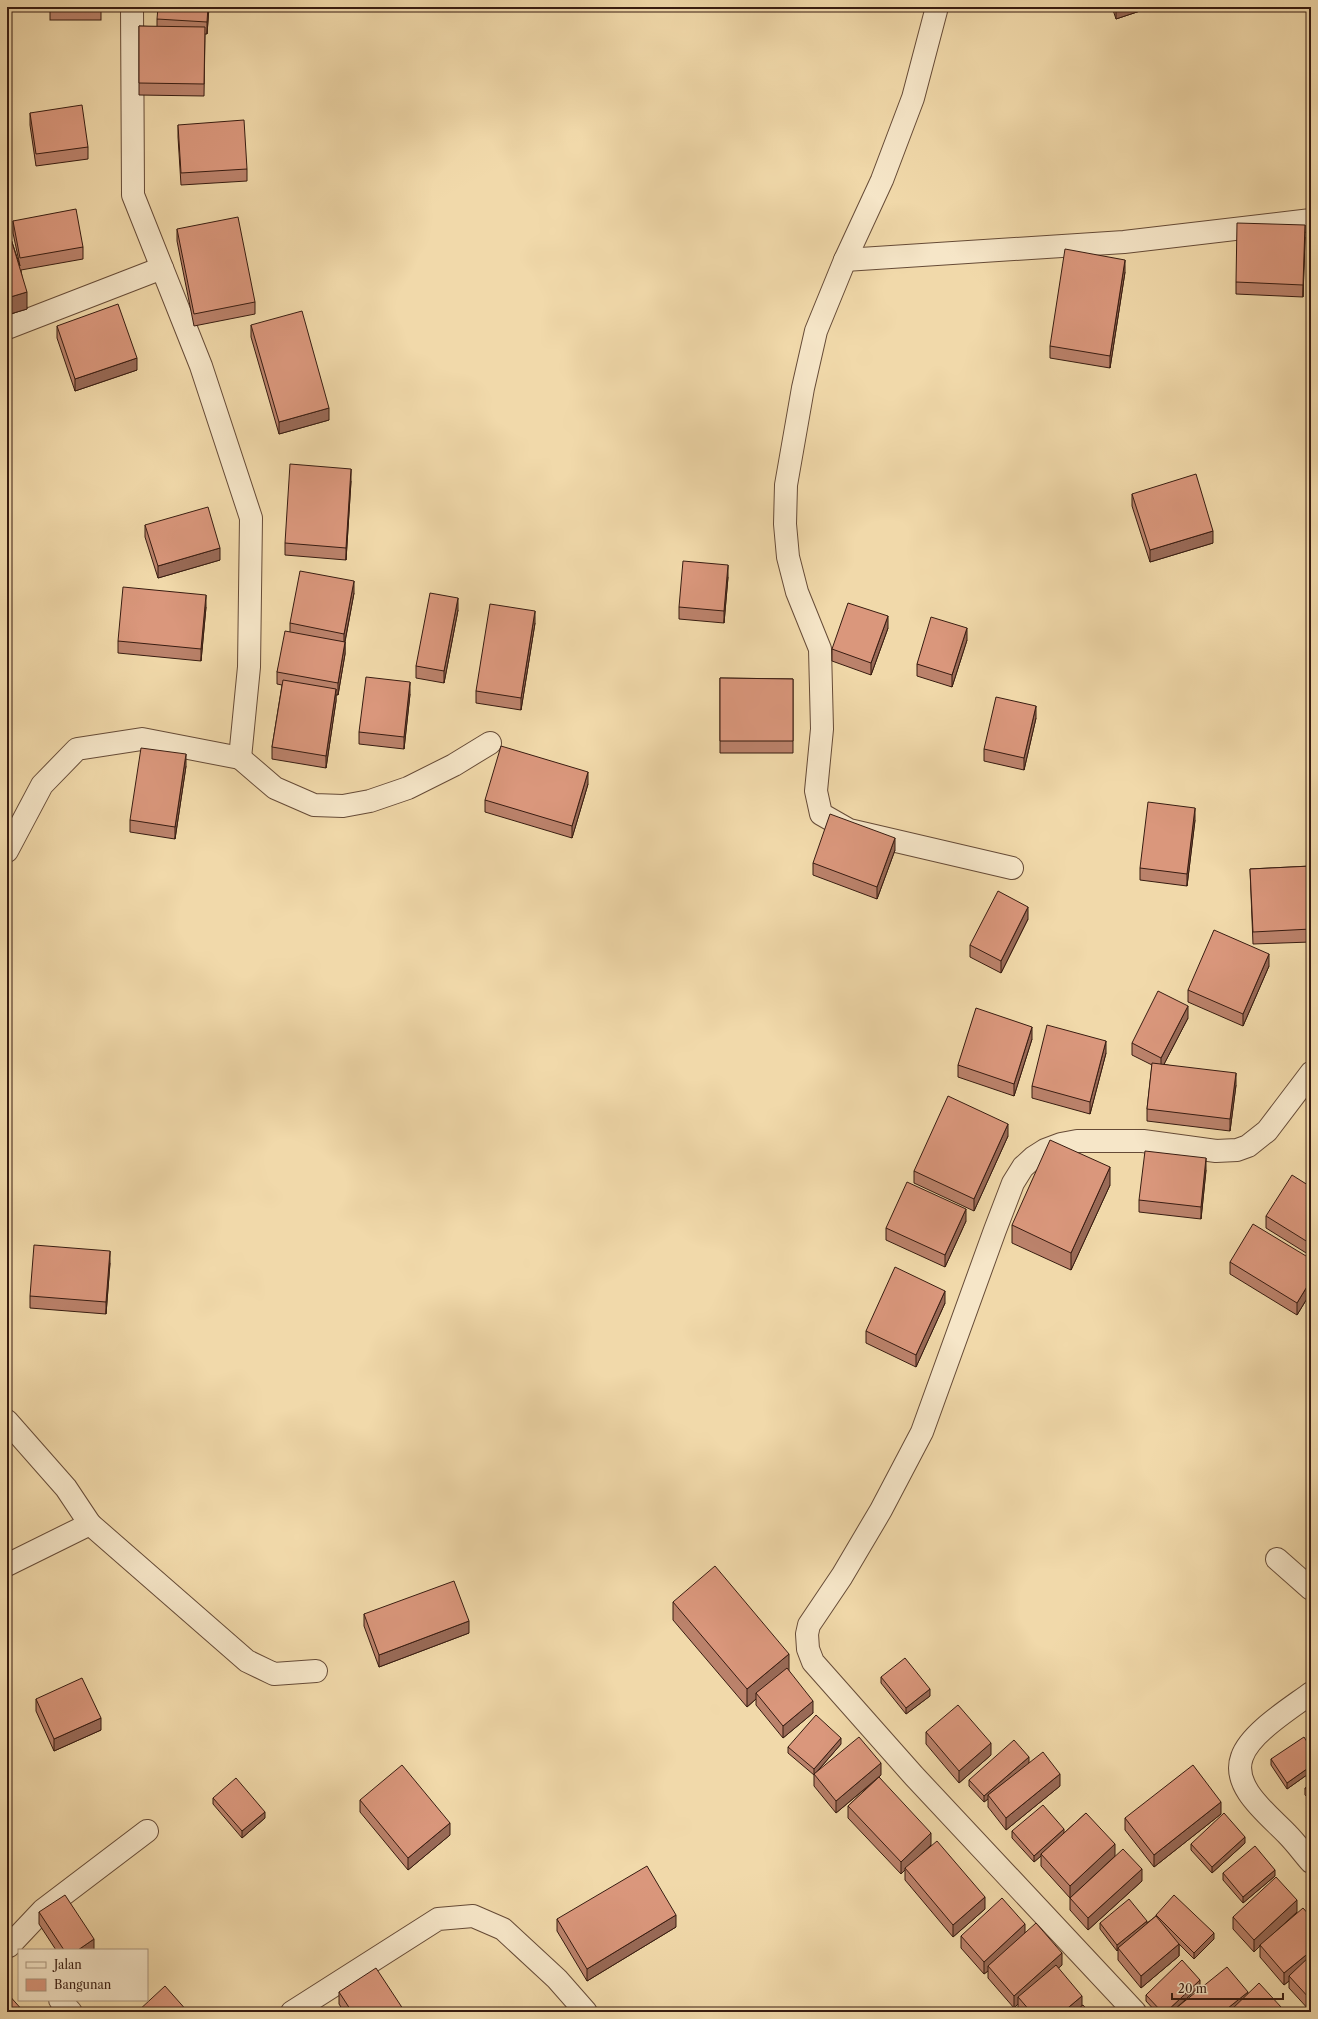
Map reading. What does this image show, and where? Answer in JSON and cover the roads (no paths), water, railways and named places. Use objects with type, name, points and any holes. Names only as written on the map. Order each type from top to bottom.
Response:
[{"type":"street","points":[[132,7],[133,195],[201,366],[251,518],[249,666],[240,758]]},
{"type":"street","points":[[937,7],[913,98],[882,180],[845,260],[816,331],[803,388],[786,485],[785,524],[788,557],[797,592],[820,649],[822,730],[816,791],[821,814],[849,830],[1012,868]]},
{"type":"street","points":[[845,260],[1124,242],[1311,220]]},
{"type":"street","points":[[7,328],[162,268]]},
{"type":"street","points":[[7,851],[42,785],[77,749],[142,739],[240,758],[275,788],[314,805],[342,806],[370,801],[408,788],[454,765],[490,743]]},
{"type":"street","points":[[1135,2012],[914,1776],[813,1662],[808,1649],[807,1634],[809,1625],[842,1576],[881,1510],[922,1432],[995,1230],[1013,1183],[1023,1167],[1045,1150],[1061,1144],[1077,1141],[1143,1141],[1216,1151],[1237,1150],[1248,1146],[1267,1131],[1311,1073]]},
{"type":"street","points":[[7,1421],[66,1488],[90,1524],[247,1661],[274,1674],[316,1671]]},
{"type":"street","points":[[7,1565],[90,1524]]},
{"type":"street","points":[[1277,1559],[1311,1589]]},
{"type":"street","points":[[1311,1694],[1260,1734],[1245,1751],[1240,1765],[1241,1776],[1251,1796],[1311,1862]]},
{"type":"street","points":[[12,1949],[43,1910],[147,1831]]},
{"type":"street","points":[[292,2012],[438,1920],[473,1916],[504,1929],[558,1979],[586,2012]]},
{"type":"street","points":[[61,2001],[71,2012]]}]
